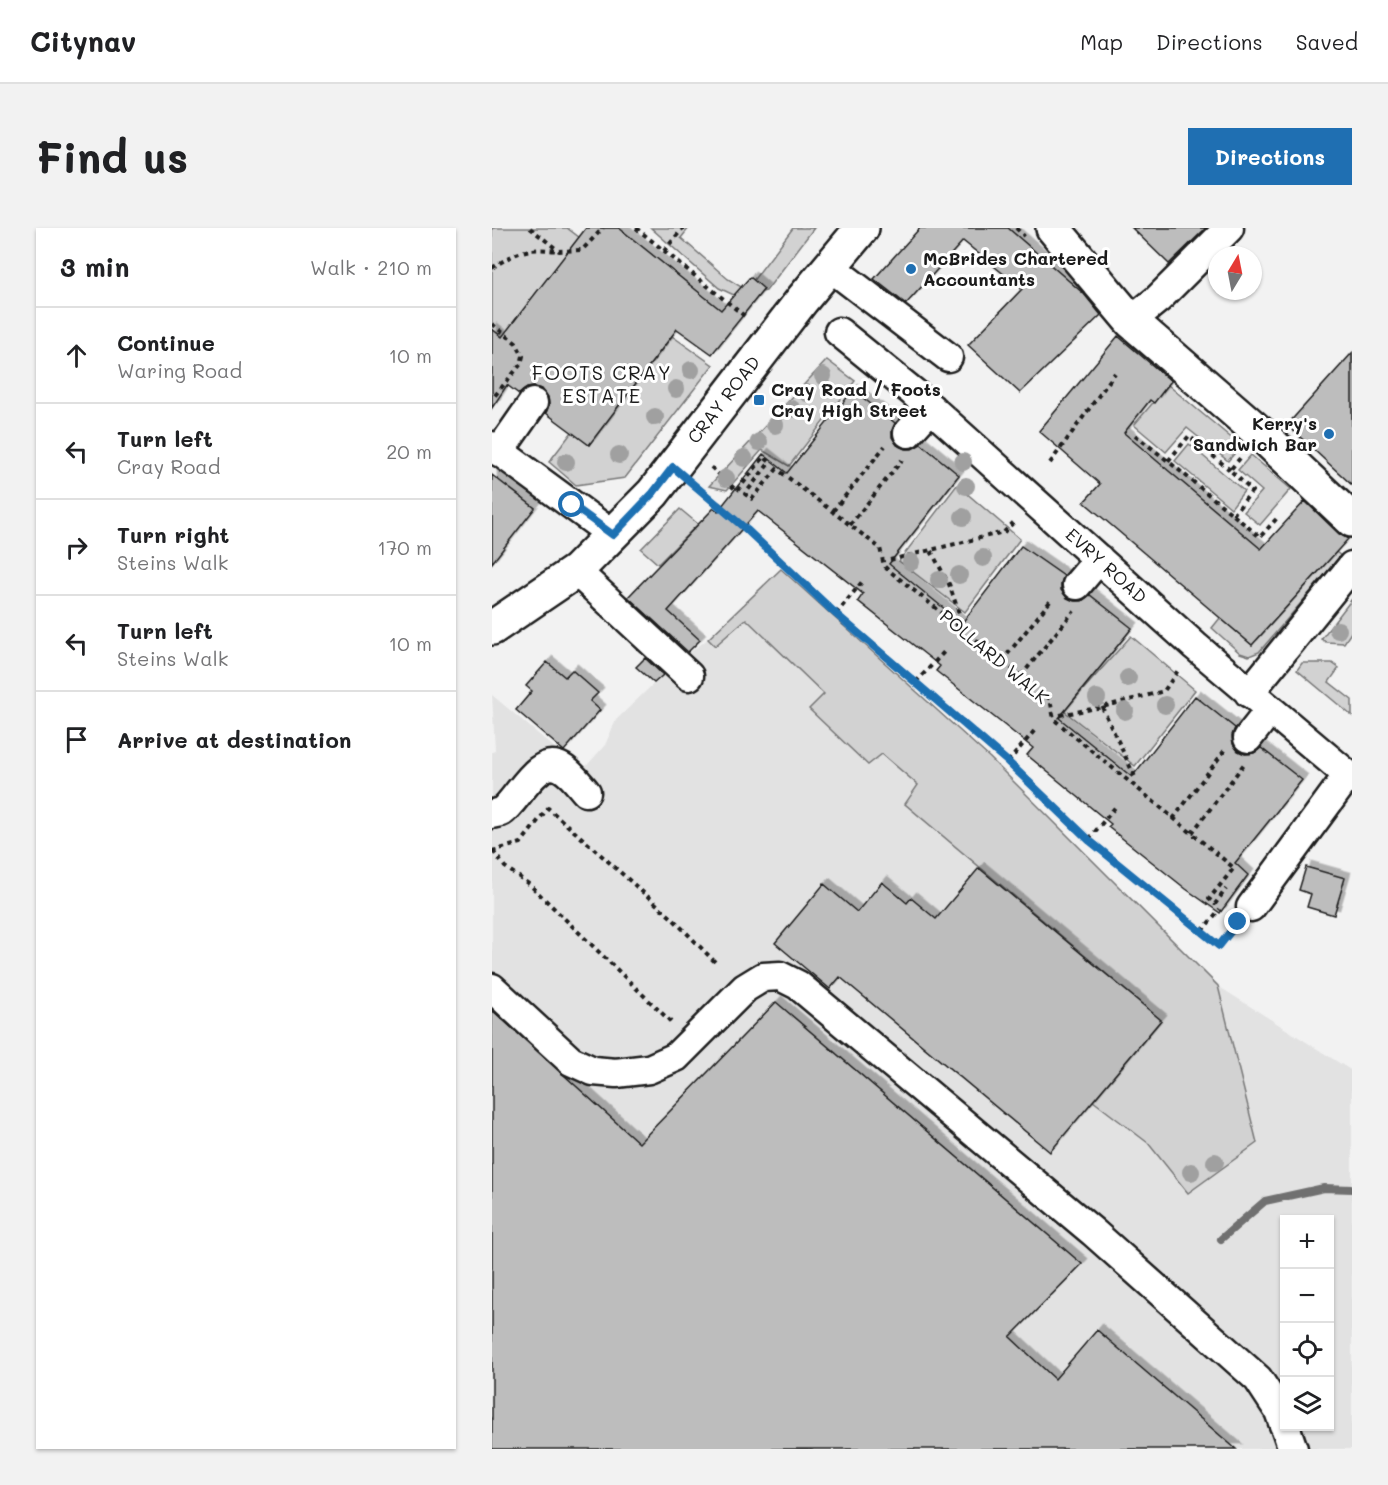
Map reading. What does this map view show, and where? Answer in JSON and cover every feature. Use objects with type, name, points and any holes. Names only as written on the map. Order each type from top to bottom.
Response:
[{"type":"main road","name":"CRAY ROAD","points":[[492,628],[576,571],[653,493],[862,228]]},
{"type":"main road","points":[[1053,228],[1131,321],[1261,434],[1352,520]]},
{"type":"street","points":[[1131,321],[1158,299],[1229,228]]},
{"type":"street","points":[[829,267],[948,357]]},
{"type":"street","name":"EVRY ROAD","points":[[839,332],[932,408],[1260,702]]},
{"type":"street","points":[[533,403],[496,449],[613,535]]},
{"type":"street","points":[[901,443],[932,408]]},
{"type":"street","points":[[1070,595],[1099,560]]},
{"type":"street","points":[[1241,748],[1260,702],[1352,566]]},
{"type":"street","points":[[576,571],[689,676]]},
{"type":"street","points":[[1251,907],[1348,775],[1260,702]]},
{"type":"street","points":[[492,814],[501,812],[545,766],[556,765],[564,769],[586,792]]},
{"type":"street","points":[[492,988],[571,1061],[593,1071],[616,1073],[649,1069],[676,1057],[745,988],[763,977],[780,976],[798,985],[1093,1232],[1258,1379],[1280,1414]]},
{"type":"street","points":[[1287,1431],[1293,1449]]},
{"type":"path","points":[[530,228],[559,251]]},
{"type":"path","points":[[492,268],[515,254],[538,248],[559,251],[582,250],[603,228]]},
{"type":"path","points":[[636,228],[747,318]]},
{"type":"path","points":[[664,251],[683,228]]},
{"type":"path","points":[[492,324],[516,343],[522,356],[521,364],[492,399]]},
{"type":"path","points":[[1050,463],[1115,373]]},
{"type":"path","points":[[1230,470],[1261,434]]},
{"type":"path","points":[[1135,435],[1260,537],[1278,517]]},
{"type":"path","points":[[1168,461],[1189,436],[1230,470],[1252,491],[1233,515]]},
{"type":"path","points":[[833,511],[901,443]]},
{"type":"path","points":[[850,525],[901,443]]},
{"type":"path","points":[[681,457],[747,530],[836,614],[1008,762],[1089,839],[1219,946],[1251,907]]},
{"type":"path","name":"POLLARD WALK","points":[[681,457],[737,491],[764,457],[770,462],[745,494],[752,499],[777,469],[795,481],[880,548],[884,566],[887,569],[1050,699],[1054,719],[1057,722],[1220,856]]},
{"type":"path","points":[[890,560],[1004,532],[1035,502]]},
{"type":"path","points":[[931,550],[949,584],[960,616]]},
{"type":"path","points":[[836,614],[862,582]]},
{"type":"path","points":[[1002,661],[1070,595]]},
{"type":"path","points":[[1021,676],[1070,595]]},
{"type":"path","points":[[1060,715],[1164,691],[1195,646]]},
{"type":"path","points":[[916,682],[944,652]]},
{"type":"path","points":[[1102,707],[1135,777]]},
{"type":"path","points":[[1008,762],[1035,730]]},
{"type":"path","points":[[1173,819],[1241,748]]},
{"type":"path","points":[[1192,833],[1241,748]]},
{"type":"path","points":[[1089,839],[1117,805]]},
{"type":"path","points":[[673,1023],[530,885],[505,867],[492,851],[521,843],[548,808],[673,920],[715,962]]},
{"type":"path","points":[[1202,932],[1220,909]]},
{"type":"shaded area","points":[[492,228],[567,228],[584,241],[518,349],[492,329]]},
{"type":"shaded area","points":[[651,228],[689,228],[681,238],[728,279],[741,287],[752,282],[793,228],[814,228],[766,291],[738,297],[719,288]]},
{"type":"shaded area","points":[[672,336],[713,365],[625,478],[576,485],[549,462],[572,432],[589,445]]},
{"type":"shaded area","points":[[827,360],[855,381],[789,466],[762,450],[727,490],[709,486]]},
{"type":"shaded area","points":[[1168,385],[1241,446],[1228,461],[1187,428],[1166,452],[1134,425]]},
{"type":"shaded area","points":[[1189,444],[1244,491],[1231,508],[1175,461]]},
{"type":"shaded area","points":[[1251,455],[1291,489],[1260,525],[1244,512],[1262,491],[1238,470]]},
{"type":"shaded area","points":[[957,485],[1020,539],[965,612],[899,561]]},
{"type":"shaded area","points":[[680,509],[698,524],[658,564],[641,549]]},
{"type":"shaded area","points":[[1336,552],[1341,556],[1259,652],[1249,656],[1240,653],[1212,628],[1220,618],[1252,645]]},
{"type":"shaded area","points":[[781,569],[990,758],[1218,986],[1352,1071],[1352,1449],[492,1449],[492,752],[495,751],[492,695],[582,771],[605,745],[616,720],[675,663],[708,639]]},
{"type":"shaded area","points":[[781,569],[990,758],[1218,986],[1257,1143],[1188,1193],[1148,1143],[1093,1101],[1161,1020],[905,804],[918,785],[882,754],[868,765],[809,709],[824,694],[746,619],[715,646],[708,639]]},
{"type":"shaded area","points":[[1352,599],[1352,631],[1344,643],[1326,642],[1321,639]]},
{"type":"shaded area","points":[[1131,636],[1195,690],[1135,766],[1064,711]]},
{"type":"shaded area","points":[[1302,663],[1332,663],[1339,668],[1329,682],[1352,700],[1352,716],[1297,670]]},
{"type":"building","points":[[586,228],[619,228],[721,310],[750,277],[764,289],[712,354],[677,329],[589,445],[546,413],[549,405],[548,397],[542,389],[527,388],[519,394],[507,385],[492,408],[492,329],[502,337]]},
{"type":"building","points":[[920,228],[1008,228],[1084,294],[1101,315],[1020,393],[968,345],[1022,289],[963,241],[906,304],[874,279]]},
{"type":"building","points":[[1132,228],[1206,228],[1169,264]]},
{"type":"building","points":[[1118,336],[1171,381],[1154,403],[1150,400],[1124,433],[1261,549],[1305,501],[1339,534],[1348,539],[1252,645],[1084,502],[1100,484],[1039,431]]},
{"type":"building","points":[[1352,353],[1352,485],[1287,425]]},
{"type":"building","points":[[853,390],[895,423],[892,437],[897,445],[905,449],[912,449],[921,444],[959,475],[889,564],[962,623],[1021,546],[1064,576],[1061,590],[1067,598],[1082,601],[1090,595],[1132,628],[1059,718],[1132,777],[1195,696],[1235,728],[1232,735],[1233,744],[1238,751],[1245,754],[1254,753],[1261,748],[1302,780],[1235,863],[1248,875],[1220,913],[1108,827],[1111,824],[1027,755],[1033,748],[936,671],[940,666],[858,601],[863,594],[758,511],[668,611],[700,640],[688,652],[628,597],[714,508],[718,511],[763,454],[787,473]]},
{"type":"building","points":[[492,475],[535,508],[492,563]]},
{"type":"building","points":[[645,658],[663,675],[654,683],[636,667]]},
{"type":"building","points":[[547,662],[565,677],[572,670],[598,693],[590,701],[600,710],[564,751],[516,710],[532,691],[526,686]]},
{"type":"building","points":[[1306,867],[1345,878],[1334,915],[1307,907],[1311,894],[1299,890]]},
{"type":"building","points":[[979,868],[1161,1020],[1050,1152],[840,977],[830,989],[775,943],[824,884],[857,912],[882,882],[907,903],[911,898],[936,919]]},
{"type":"building","points":[[776,1002],[1082,1264],[1010,1337],[1055,1379],[1097,1330],[1236,1449],[492,1449],[492,1010],[639,1143]]},
{"type":"waterway","points":[[1221,1239],[1265,1201],[1324,1188],[1352,1189]]},
{"type":"place","name":"McBrides Chartered Accountants","points":[[911,269]]},
{"type":"place","name":"Cray Road / Foots Cray High Street","points":[[759,400]]},
{"type":"place","name":"Kerry's Sandwich Bar","points":[[1329,434]]},
{"type":"district","name":"FOOTS CRAY ESTATE","points":[[602,384]]},
{"type":"route","points":[[572,505],[613,535],[653,493],[673,467],[747,530],[836,614],[1008,762],[1090,841],[1219,946],[1238,922]]}]
